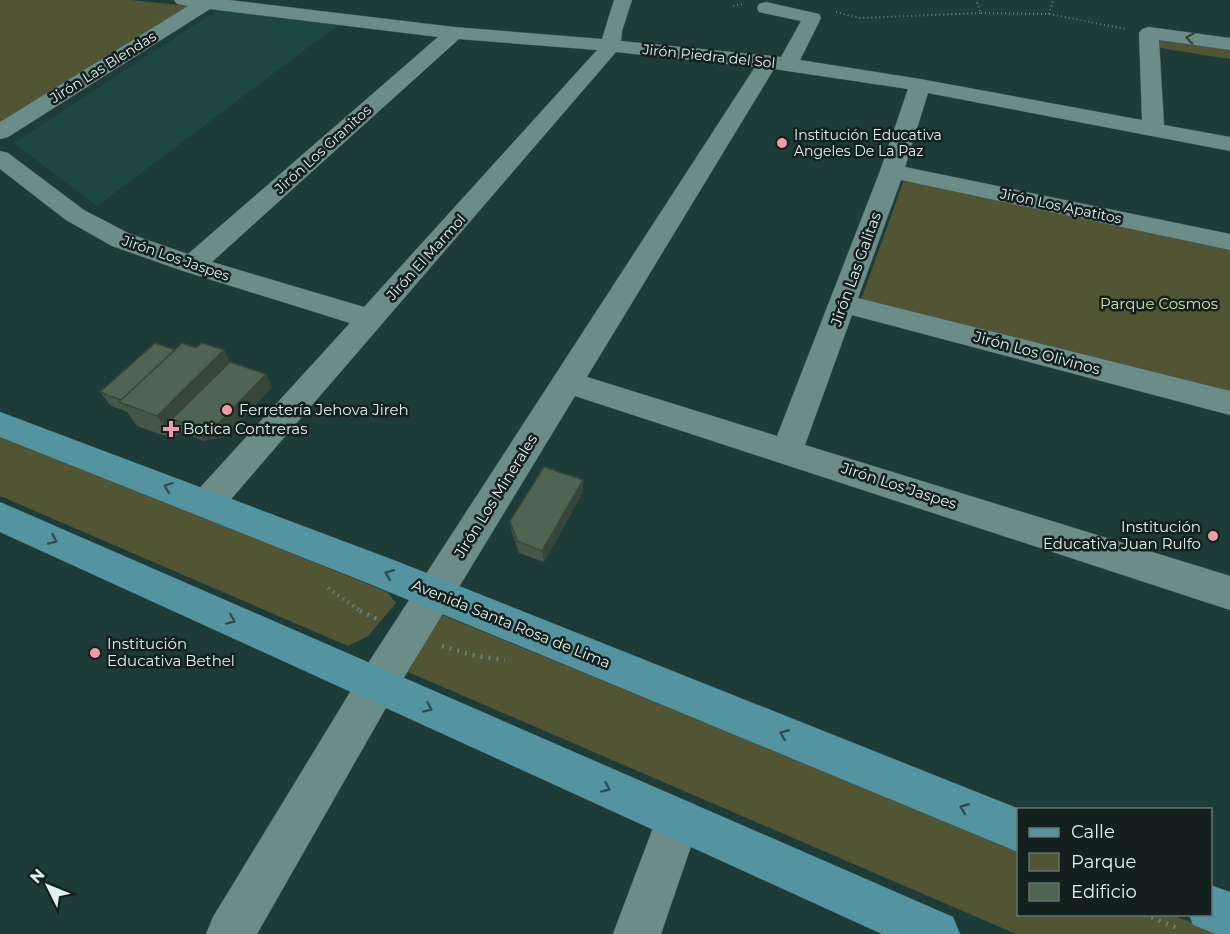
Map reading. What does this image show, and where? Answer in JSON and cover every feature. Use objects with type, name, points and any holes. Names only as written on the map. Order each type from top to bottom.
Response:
[{"type":"main road","name":"Avenida Santa Rosa de Lima","points":[[0,424],[208,502],[1017,830]]},
{"type":"main road","points":[[0,516],[936,934]]},
{"type":"main road","points":[[1196,919],[1230,916]]},
{"type":"street","name":"Jirón Piedra del Sol","points":[[183,0],[237,3],[454,33],[526,37],[778,63],[921,85],[1230,144]]},
{"type":"street","name":"Jirón El Marmol","points":[[208,502],[591,71],[611,45],[612,31],[623,0]]},
{"type":"street","name":"Jirón Las Blendas","points":[[0,132],[206,3]]},
{"type":"street","points":[[766,8],[806,16],[812,18],[812,21]]},
{"type":"street","name":"Jirón Los Minerales","points":[[230,934],[377,685],[567,382],[778,63],[812,21]]},
{"type":"street","name":"Jirón Los Granitos","points":[[192,265],[454,33]]},
{"type":"street","points":[[1149,38],[1230,44]]},
{"type":"street","points":[[1149,38],[1230,63]]},
{"type":"street","points":[[1149,38],[1153,130]]},
{"type":"street","name":"Jirón Las Galitas","points":[[787,451],[892,171],[921,85]]},
{"type":"street","name":"Jirón Los Jaspes","points":[[0,158],[75,215],[121,240],[192,265],[371,319]]},
{"type":"street","name":"Jirón Los Apatitos","points":[[892,171],[1230,242]]},
{"type":"street","points":[[0,187],[24,176]]},
{"type":"street","name":"Jirón Los Olivinos","points":[[843,303],[1230,403]]},
{"type":"street","name":"Jirón Los Jaspes","points":[[567,382],[1230,592]]},
{"type":"street","points":[[637,934],[678,820]]},
{"type":"path","points":[[976,0],[981,13]]},
{"type":"path","points":[[1049,14],[1053,0]]},
{"type":"path","points":[[812,21],[826,10],[860,18],[981,13],[1049,14],[1149,38]]},
{"type":"path","points":[[1157,916],[1196,919]]},
{"type":"shaded area","points":[[217,10],[338,25],[97,206],[14,143]]},
{"type":"green space","points":[[0,0],[131,0],[188,6],[0,127]]},
{"type":"green space","points":[[1160,39],[1230,48],[1230,59],[1159,47]]},
{"type":"green space","name":"Parque Cosmos","points":[[904,180],[1230,250],[1230,392],[861,300]]},
{"type":"green space","points":[[0,435],[387,592],[396,603],[368,636],[348,646],[0,496]]},
{"type":"green space","points":[[440,614],[1017,851],[1017,916],[1175,916],[1220,934],[1016,934],[408,672]]},
{"type":"building","points":[[155,343],[175,350],[121,400],[100,392]]},
{"type":"building","points":[[182,343],[196,348],[202,343],[224,350],[157,416],[119,402]]},
{"type":"building","points":[[230,362],[266,374],[219,423],[196,428],[172,419]]},
{"type":"building","points":[[544,467],[583,480],[542,551],[517,541],[510,521]]},
{"type":"place","name":"Institución Educativa Angeles De La Paz","points":[[782,143]]},
{"type":"place","name":"Ferretería Jehova Jireh","points":[[227,410]]},
{"type":"place","name":"Botica Contreras","points":[[171,429]]},
{"type":"place","name":"Institución Educativa Juan Rulfo","points":[[1213,536]]},
{"type":"place","name":"Institución Educativa Bethel","points":[[95,653]]}]
